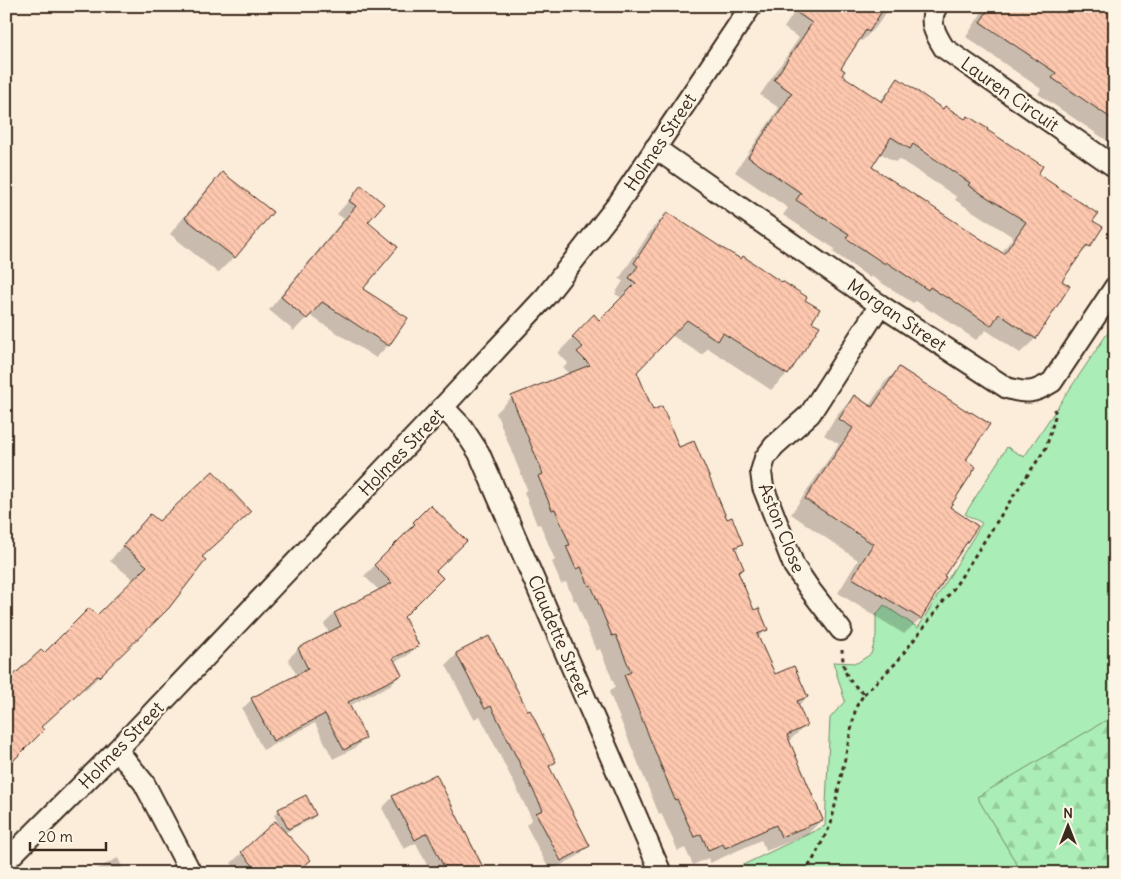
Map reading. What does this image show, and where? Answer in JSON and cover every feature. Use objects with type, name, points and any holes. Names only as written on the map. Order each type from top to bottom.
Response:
[{"type":"street","name":"Holmes Street","points":[[6,861],[116,750],[443,408],[546,296],[618,204],[751,6]]},
{"type":"street","name":"Lauren Circuit","points":[[937,6],[932,22],[935,34],[944,48],[1115,166]]},
{"type":"street","name":"Morgan Street","points":[[655,148],[880,305],[1007,388],[1023,393],[1041,388]]},
{"type":"street","points":[[1041,388],[1052,382],[1115,287]]},
{"type":"street","name":"Aston Close","points":[[841,630],[794,566],[763,487],[761,472],[765,458],[774,446],[810,414],[880,305]]},
{"type":"street","name":"Claudette Street","points":[[443,408],[462,427],[480,453],[661,873]]},
{"type":"street","points":[[116,750],[144,784],[191,873]]},
{"type":"path","points":[[804,873],[814,860],[831,824],[856,707],[864,694],[896,663],[954,588],[1046,448],[1056,413],[1041,388]]},
{"type":"path","points":[[841,630],[843,663],[848,680],[864,694]]},
{"type":"green space","points":[[1115,322],[1115,715],[977,797],[1022,873],[726,873],[825,826],[830,718],[845,701],[833,662],[857,663],[871,654],[876,637],[876,615],[884,605],[918,628],[982,523],[965,514],[1007,447],[1024,457]]},
{"type":"green space","points":[[1115,419],[1115,873],[825,873]]},
{"type":"building","points":[[787,6],[885,6],[869,32],[866,30],[841,68],[845,71],[842,75],[882,102],[898,78],[943,109],[945,106],[965,119],[968,116],[1043,166],[1038,174],[1098,214],[1093,221],[1103,227],[1090,247],[1087,245],[1062,281],[1070,286],[1036,339],[999,314],[991,326],[948,297],[930,287],[928,290],[886,262],[885,264],[846,238],[849,234],[796,200],[801,193],[748,157],[792,93],[774,80],[812,23]],"holes":[[[891,137],[910,149],[913,144],[970,183],[968,185],[1026,222],[1004,254],[872,167]]]},
{"type":"building","points":[[991,6],[1115,6],[1115,121],[1052,78],[1056,73],[980,22]]},
{"type":"building","points":[[222,172],[273,212],[235,258],[185,218]]},
{"type":"building","points":[[361,185],[384,204],[368,222],[398,247],[363,289],[408,318],[389,346],[322,302],[307,319],[281,297],[356,206],[349,201]]},
{"type":"building","points":[[667,212],[741,259],[743,256],[807,297],[805,300],[820,309],[812,322],[820,326],[788,375],[723,333],[718,341],[687,320],[637,372],[653,410],[662,406],[679,447],[694,441],[727,519],[732,517],[743,544],[735,547],[744,569],[738,572],[754,610],[759,608],[768,630],[757,634],[775,674],[794,666],[808,697],[797,701],[807,726],[787,735],[823,820],[781,837],[776,825],[725,848],[723,844],[708,850],[701,834],[694,837],[677,799],[675,800],[624,675],[631,672],[616,635],[612,636],[591,585],[589,586],[581,567],[576,569],[566,546],[570,545],[555,509],[552,510],[538,476],[543,474],[511,396],[590,365],[577,352],[583,347],[572,337],[594,314],[599,320],[636,283],[629,278],[638,266],[634,263]]},
{"type":"building","points":[[899,367],[990,424],[966,460],[976,467],[950,507],[978,526],[944,576],[946,577],[921,619],[852,578],[873,544],[805,499],[853,428],[839,419],[854,395],[872,407]]},
{"type":"building","points":[[213,471],[251,512],[202,557],[206,560],[169,608],[99,677],[97,676],[41,727],[44,730],[6,768],[6,682],[41,650],[44,653],[89,608],[97,615],[147,566],[123,546],[150,514],[159,521]]},
{"type":"building","points":[[430,505],[467,541],[436,571],[443,578],[404,617],[419,646],[393,658],[402,675],[348,702],[366,738],[344,750],[325,714],[273,741],[251,698],[308,669],[298,648],[341,626],[334,613],[392,583],[374,565],[415,524],[413,522]]},
{"type":"building","points":[[489,636],[556,762],[549,766],[590,846],[561,861],[536,813],[543,810],[491,706],[485,709],[456,653]]},
{"type":"building","points":[[436,774],[486,873],[447,873],[427,833],[415,840],[392,796]]},
{"type":"building","points":[[306,795],[316,815],[288,829],[278,809]]},
{"type":"building","points":[[275,821],[311,860],[296,873],[260,873],[241,852]]}]
